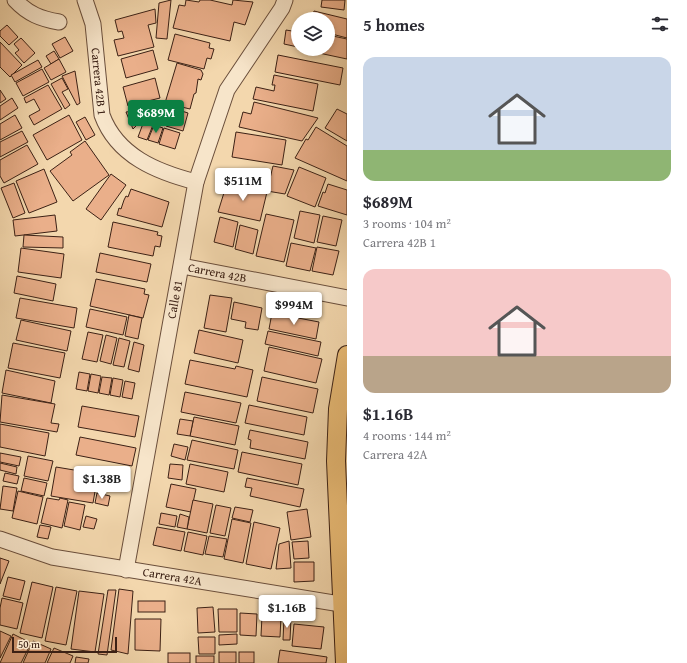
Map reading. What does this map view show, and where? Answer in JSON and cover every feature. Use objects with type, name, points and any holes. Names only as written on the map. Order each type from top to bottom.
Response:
[{"type":"main road","points":[[345,663],[345,605],[336,461],[338,409],[347,355]]},
{"type":"street","points":[[15,0],[30,14],[44,20],[59,22]]},
{"type":"street","name":"Carrera 42B 1","points":[[85,0],[93,24],[102,115],[108,128],[140,161],[171,176],[196,182]]},
{"type":"street","name":"Calle 81","points":[[126,570],[196,182],[227,90],[282,8],[285,0]]},
{"type":"street","name":"Carrera 42B","points":[[182,266],[347,298]]},
{"type":"street","name":"Carrera 42A","points":[[0,539],[52,557],[345,605]]},
{"type":"building","points":[[171,0],[167,39],[156,38],[159,3]]},
{"type":"building","points":[[186,0],[199,2],[200,0],[210,0],[232,5],[233,0],[253,2],[245,25],[234,22],[230,41],[173,28],[179,5],[185,6]]},
{"type":"building","points":[[322,0],[345,0],[344,10],[321,7]]},
{"type":"building","points":[[155,9],[156,23],[148,25],[154,47],[118,56],[114,40],[124,38],[122,31],[118,32],[115,20]]},
{"type":"building","points":[[335,16],[347,19],[347,38],[335,35]]},
{"type":"building","points":[[7,25],[18,37],[9,45],[0,36],[0,31]]},
{"type":"building","points":[[286,30],[291,31],[291,46],[284,44]]},
{"type":"building","points":[[175,34],[210,43],[209,48],[214,49],[211,59],[207,58],[204,69],[168,60]]},
{"type":"building","points":[[335,36],[347,39],[347,59],[333,56],[335,56]]},
{"type":"building","points":[[65,37],[73,51],[60,58],[52,44]]},
{"type":"building","points":[[21,38],[35,53],[24,63],[15,53],[19,50],[14,44]]},
{"type":"building","points":[[0,42],[22,65],[10,77],[0,67]]},
{"type":"building","points":[[153,50],[158,69],[126,78],[121,59]]},
{"type":"building","points":[[54,51],[59,59],[51,64],[46,56]]},
{"type":"building","points":[[278,55],[343,68],[340,85],[275,72]]},
{"type":"building","points":[[59,59],[66,72],[51,80],[44,68]]},
{"type":"building","points":[[38,60],[42,67],[15,82],[11,75]]},
{"type":"building","points":[[177,63],[201,70],[203,74],[201,80],[198,79],[196,93],[194,94],[190,109],[165,103]]},
{"type":"building","points":[[42,69],[49,82],[23,96],[16,83]]},
{"type":"building","points":[[75,71],[80,103],[77,105],[62,76]]},
{"type":"building","points":[[274,75],[318,84],[313,111],[253,99],[256,87],[274,91],[275,85],[272,85]]},
{"type":"building","points":[[62,78],[68,89],[62,92],[70,105],[65,109],[51,84]]},
{"type":"building","points":[[155,78],[160,98],[128,106],[123,87]]},
{"type":"building","points":[[48,85],[62,109],[34,125],[29,116],[40,110],[34,99],[26,103],[24,98]]},
{"type":"building","points":[[0,90],[6,99],[0,103]]},
{"type":"building","points":[[12,98],[18,108],[0,120],[0,106]]},
{"type":"building","points":[[254,102],[318,118],[302,141],[239,127],[243,112],[251,114]]},
{"type":"building","points":[[156,107],[168,111],[164,124],[151,119]]},
{"type":"building","points":[[172,108],[188,113],[183,131],[166,126]]},
{"type":"building","points":[[337,109],[347,114],[347,141],[325,128]]},
{"type":"building","points":[[142,110],[144,118],[133,129],[126,112]]},
{"type":"building","points":[[15,115],[22,128],[0,140],[0,124]]},
{"type":"building","points":[[69,115],[82,140],[47,160],[33,135]]},
{"type":"building","points":[[85,117],[95,135],[86,140],[76,122]]},
{"type":"building","points":[[144,121],[153,125],[147,140],[138,137]]},
{"type":"building","points":[[154,125],[163,128],[158,143],[148,140]]},
{"type":"building","points":[[316,127],[347,146],[347,181],[295,158],[306,139],[308,140]]},
{"type":"building","points":[[164,128],[180,133],[175,149],[159,144]]},
{"type":"building","points":[[22,131],[28,142],[0,157],[0,142]]},
{"type":"building","points":[[236,132],[286,140],[282,165],[232,157]]},
{"type":"building","points":[[85,141],[109,175],[73,201],[50,171],[72,155],[70,152]]},
{"type":"building","points":[[27,145],[38,164],[4,183],[0,176],[0,160]]},
{"type":"building","points":[[273,166],[294,170],[285,194],[267,191]]},
{"type":"building","points":[[299,167],[326,178],[315,207],[287,196]]},
{"type":"building","points":[[44,169],[57,202],[29,213],[16,181]]},
{"type":"building","points":[[111,174],[126,185],[101,220],[86,209]]},
{"type":"building","points":[[14,183],[25,213],[13,218],[1,188]]},
{"type":"building","points":[[227,183],[267,192],[260,221],[218,212]]},
{"type":"building","points":[[328,184],[347,190],[347,215],[318,206],[323,192],[325,193]]},
{"type":"building","points":[[131,189],[169,202],[162,227],[117,215],[119,208],[121,209],[126,196],[128,197]]},
{"type":"building","points":[[300,211],[320,215],[314,243],[294,238]]},
{"type":"building","points":[[266,214],[294,220],[284,262],[256,256]]},
{"type":"building","points":[[55,215],[57,231],[15,236],[13,220]]},
{"type":"building","points":[[323,216],[342,220],[336,246],[317,242]]},
{"type":"building","points":[[220,217],[238,222],[233,247],[214,242]]},
{"type":"building","points":[[113,222],[158,232],[157,235],[162,236],[160,247],[155,246],[153,256],[108,247]]},
{"type":"building","points":[[240,225],[258,230],[253,254],[235,249]]},
{"type":"building","points":[[24,235],[63,237],[63,248],[23,247]]},
{"type":"building","points":[[291,243],[316,248],[310,271],[286,266]]},
{"type":"building","points":[[317,247],[339,251],[333,275],[312,271]]},
{"type":"building","points":[[21,248],[64,254],[61,278],[18,272]]},
{"type":"building","points":[[100,253],[151,264],[147,282],[96,272]]},
{"type":"building","points":[[17,276],[56,284],[53,301],[14,293]]},
{"type":"building","points":[[96,279],[145,289],[144,294],[149,295],[143,318],[90,306]]},
{"type":"building","points":[[210,295],[232,298],[226,332],[204,328]]},
{"type":"building","points":[[20,298],[77,308],[74,328],[16,318]]},
{"type":"building","points":[[234,302],[262,308],[258,330],[245,328],[246,322],[231,319]]},
{"type":"building","points":[[90,309],[127,317],[123,335],[86,327]]},
{"type":"building","points":[[272,313],[319,322],[316,339],[269,329]]},
{"type":"building","points":[[129,315],[142,318],[138,339],[125,336]]},
{"type":"building","points":[[21,320],[71,331],[67,351],[16,340]]},
{"type":"building","points":[[199,330],[243,340],[238,363],[194,353]]},
{"type":"building","points":[[268,331],[321,342],[318,356],[265,344]]},
{"type":"building","points":[[88,332],[103,335],[97,362],[82,359]]},
{"type":"building","points":[[106,335],[117,338],[111,364],[100,361]]},
{"type":"building","points":[[119,338],[130,341],[124,367],[113,365]]},
{"type":"building","points":[[134,342],[144,345],[139,372],[128,369]]},
{"type":"building","points":[[13,343],[65,353],[60,378],[8,368]]},
{"type":"building","points":[[269,347],[322,359],[316,383],[264,371]]},
{"type":"building","points":[[190,360],[235,369],[236,366],[253,370],[247,397],[185,384]]},
{"type":"building","points":[[6,370],[55,381],[51,403],[2,393]]},
{"type":"building","points":[[79,372],[90,374],[87,391],[76,389]]},
{"type":"building","points":[[91,374],[101,376],[98,393],[88,391]]},
{"type":"building","points":[[102,377],[112,378],[109,395],[99,393]]},
{"type":"building","points":[[262,377],[318,389],[313,413],[257,401]]},
{"type":"building","points":[[113,378],[123,380],[120,397],[110,395]]},
{"type":"building","points":[[125,381],[135,383],[132,399],[122,397]]},
{"type":"building","points":[[185,392],[241,403],[236,423],[181,412]]},
{"type":"building","points":[[2,395],[55,404],[51,423],[59,424],[57,432],[0,422]]},
{"type":"building","points":[[249,405],[307,417],[304,435],[245,423]]},
{"type":"building","points":[[82,406],[139,416],[135,437],[78,427]]},
{"type":"building","points":[[194,417],[239,426],[235,445],[190,436]]},
{"type":"building","points":[[180,419],[193,421],[190,436],[177,434]]},
{"type":"building","points":[[0,424],[49,433],[45,456],[0,447]]},
{"type":"building","points":[[250,430],[308,442],[305,459],[250,448],[251,440],[248,439]]},
{"type":"building","points":[[80,437],[136,448],[132,466],[76,455]]},
{"type":"building","points":[[192,440],[238,450],[234,469],[187,460]]},
{"type":"building","points":[[174,444],[188,447],[185,460],[171,456]]},
{"type":"building","points":[[242,452],[302,464],[298,485],[238,472]]},
{"type":"building","points":[[0,453],[21,457],[19,466],[0,462]]},
{"type":"building","points":[[28,456],[53,461],[48,481],[24,476]]},
{"type":"building","points":[[0,463],[17,467],[16,474],[0,470]]},
{"type":"building","points":[[170,464],[183,465],[182,480],[168,478]]},
{"type":"building","points":[[190,464],[228,472],[224,492],[186,484]]},
{"type":"building","points":[[56,467],[98,474],[93,503],[51,496]]},
{"type":"building","points":[[5,473],[19,476],[17,484],[3,481]]},
{"type":"building","points":[[101,476],[112,478],[109,491],[98,489]]},
{"type":"building","points":[[24,478],[47,483],[44,496],[21,491]]},
{"type":"building","points":[[247,478],[304,489],[300,507],[250,496],[252,488],[245,487]]},
{"type":"building","points":[[171,484],[196,489],[191,512],[166,507]]},
{"type":"building","points":[[3,486],[17,488],[13,511],[0,509]]},
{"type":"building","points":[[18,491],[43,497],[37,524],[12,518]]},
{"type":"building","points":[[97,493],[110,496],[108,506],[95,503]]},
{"type":"building","points":[[47,498],[59,500],[60,498],[68,500],[62,528],[41,523]]},
{"type":"building","points":[[193,500],[213,504],[207,533],[187,529]]},
{"type":"building","points":[[69,502],[85,505],[80,530],[64,526]]},
{"type":"building","points":[[216,505],[231,508],[225,536],[210,533]]},
{"type":"building","points":[[235,507],[253,510],[250,522],[232,518]]},
{"type":"building","points":[[307,509],[311,537],[291,540],[287,512]]},
{"type":"building","points":[[161,513],[177,516],[175,527],[159,524]]},
{"type":"building","points":[[180,514],[189,517],[187,529],[177,527]]},
{"type":"building","points":[[86,516],[97,519],[94,529],[83,527]]},
{"type":"building","points":[[232,519],[251,523],[243,563],[224,559]]},
{"type":"building","points":[[254,522],[280,528],[271,569],[246,564]]},
{"type":"building","points":[[40,525],[51,527],[48,539],[37,537]]},
{"type":"building","points":[[157,527],[185,532],[181,551],[153,545]]},
{"type":"building","points":[[188,532],[207,536],[203,555],[184,551]]},
{"type":"building","points":[[209,536],[227,539],[223,557],[205,554]]},
{"type":"building","points":[[289,541],[291,568],[276,569],[279,544]]},
{"type":"building","points":[[308,541],[309,558],[294,559],[292,542]]},
{"type":"building","points":[[0,558],[9,561],[0,584]]},
{"type":"building","points":[[294,562],[314,562],[314,581],[294,582]]},
{"type":"building","points":[[8,577],[25,581],[20,600],[3,596]]},
{"type":"building","points":[[32,582],[53,587],[42,638],[20,633]]},
{"type":"building","points":[[56,587],[77,591],[66,645],[45,641]]},
{"type":"building","points":[[119,589],[133,591],[128,654],[111,650]]},
{"type":"building","points":[[108,590],[116,590],[107,655],[98,654]]},
{"type":"building","points":[[79,591],[104,594],[95,652],[71,649]]},
{"type":"building","points":[[2,598],[23,603],[17,629],[0,625],[0,608]]},
{"type":"building","points":[[138,601],[165,601],[165,612],[138,612]]},
{"type":"building","points":[[213,607],[215,632],[198,633],[197,608]]},
{"type":"building","points":[[218,609],[237,609],[237,632],[219,632]]},
{"type":"building","points":[[240,613],[257,614],[256,636],[240,635]]},
{"type":"building","points":[[262,616],[281,616],[280,637],[261,636]]},
{"type":"building","points":[[284,618],[291,618],[290,640],[283,640]]},
{"type":"building","points":[[135,619],[161,619],[160,651],[135,650]]},
{"type":"building","points":[[294,624],[324,627],[321,649],[292,646]]},
{"type":"building","points":[[0,631],[11,636],[0,658]]},
{"type":"building","points":[[13,634],[31,643],[21,663],[0,663]]},
{"type":"building","points":[[237,634],[237,644],[219,645],[219,635]]},
{"type":"building","points":[[198,637],[215,637],[215,654],[199,654]]},
{"type":"building","points":[[33,641],[51,649],[45,663],[23,663]]},
{"type":"building","points":[[54,648],[73,656],[70,663],[47,663]]},
{"type":"building","points":[[280,650],[327,657],[326,663],[278,663]]},
{"type":"building","points":[[219,652],[236,652],[236,663],[219,663]]},
{"type":"building","points":[[239,652],[254,652],[254,663],[239,663]]},
{"type":"building","points":[[168,653],[190,653],[190,663],[168,663]]},
{"type":"building","points":[[196,656],[214,656],[214,663],[196,663]]},
{"type":"building","points":[[76,657],[89,659],[88,663],[75,663]]}]
